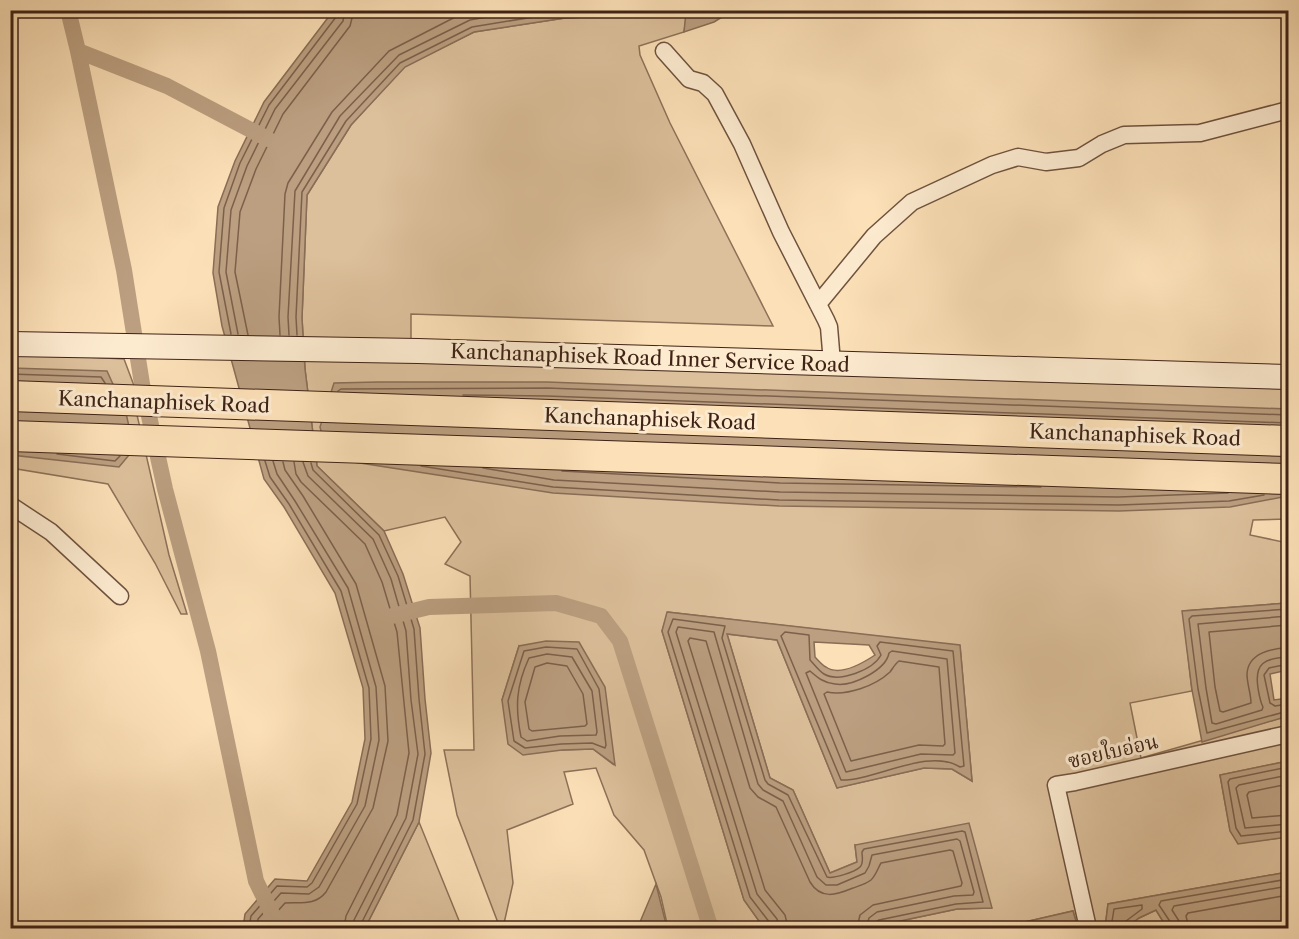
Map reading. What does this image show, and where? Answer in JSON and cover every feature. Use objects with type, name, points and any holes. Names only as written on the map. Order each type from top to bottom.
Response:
[{"type":"highway","name":"Kanchanaphisek Road","points":[[10,396],[1288,441]]},
{"type":"highway","name":"Kanchanaphisek Road","points":[[10,436],[1288,479]]},
{"type":"main road","name":"Kanchanaphisek Road Inner Service Road","points":[[10,344],[418,351],[1288,377]]},
{"type":"street","points":[[664,51],[689,79],[704,83],[715,94],[742,144],[781,232],[829,327],[831,363]]},
{"type":"street","points":[[818,304],[874,236],[912,202],[992,165],[1018,157],[1046,162],[1079,158],[1102,144],[1124,135],[1200,133],[1288,110]]},
{"type":"street","points":[[10,504],[51,532],[120,596]]},
{"type":"street","name":"ซอยใบอ่อน","points":[[1088,928],[1056,785],[1288,734]]},
{"type":"shaded area","points":[[687,12],[684,32],[639,46],[640,55],[670,123],[773,326],[411,314],[411,340],[1288,387],[1288,519],[1253,520],[1250,535],[1288,543],[1288,603],[1183,611],[1192,691],[1130,703],[1141,758],[1288,716],[1288,761],[1220,775],[1230,830],[1238,843],[1288,837],[1288,872],[1108,904],[1105,928],[1078,928],[1073,911],[998,928],[867,928],[957,909],[992,908],[855,845],[857,862],[830,873],[793,790],[770,778],[727,634],[777,640],[837,788],[924,768],[952,769],[972,781],[960,646],[668,612],[662,631],[744,900],[759,921],[768,928],[668,928],[661,897],[644,850],[614,815],[596,768],[564,772],[573,804],[507,830],[513,883],[503,928],[500,928],[457,815],[444,750],[474,750],[470,576],[445,564],[461,542],[445,517],[384,531],[317,466],[305,369],[302,318],[307,195],[351,125],[405,66],[474,32],[565,18]],"holes":[[[519,646],[614,765],[593,749],[562,750],[502,700]]]},
{"type":"shaded area","points":[[10,353],[124,359],[136,391],[137,415],[169,555],[187,614],[181,614],[155,563],[108,484],[11,468]]},
{"type":"shaded area","points":[[419,822],[462,928],[365,928]]},
{"type":"shaded area","points":[[1156,910],[1167,928],[1130,928],[1130,925],[1139,918]]},
{"type":"water","points":[[333,11],[732,11],[714,22],[684,32],[686,12],[565,18],[474,32],[405,67],[351,125],[307,195],[302,318],[305,369],[317,466],[384,531],[403,574],[420,628],[431,753],[419,822],[365,928],[243,928],[245,914],[275,879],[307,881],[352,802],[365,739],[363,688],[335,593],[284,507],[264,479],[222,326],[213,273],[218,207],[235,161],[264,102]]},
{"type":"water","points":[[11,368],[107,371],[126,413],[134,449],[119,467],[11,455]]},
{"type":"water","points":[[547,382],[1288,409],[1288,496],[1230,507],[1119,511],[779,506],[553,493],[328,458],[320,427],[334,383]]},
{"type":"water","points":[[1288,603],[1288,670],[1270,674],[1274,700],[1288,698],[1288,716],[1202,742],[1192,690],[1182,611]]},
{"type":"water","points":[[667,612],[960,645],[972,781],[952,769],[924,768],[837,788],[777,640],[727,634],[770,778],[793,790],[830,873],[857,862],[855,845],[969,823],[992,908],[957,909],[867,928],[768,928],[759,921],[744,900],[662,631]],"holes":[[[814,642],[869,645],[875,655],[844,670],[832,670],[815,657]]]},
{"type":"water","points":[[546,641],[579,642],[605,687],[615,765],[593,749],[523,755],[508,744],[502,700],[519,646]]},
{"type":"water","points":[[1288,761],[1288,837],[1238,844],[1230,831],[1220,775]]},
{"type":"water","points":[[1288,872],[1288,928],[1167,928],[1156,910],[1139,918],[1130,925],[1130,928],[1105,928],[1108,904]]},
{"type":"water","points":[[656,884],[667,928],[631,928],[640,922]]},
{"type":"water","points":[[1073,911],[1078,928],[998,928]]},
{"type":"waterway","points":[[68,10],[78,51],[167,86],[268,139]]},
{"type":"waterway","points":[[78,51],[124,270],[142,384],[165,489],[208,651],[256,881],[279,928]]},
{"type":"waterway","points":[[392,616],[429,607],[556,603],[601,616],[620,641],[709,923],[713,928]]}]
